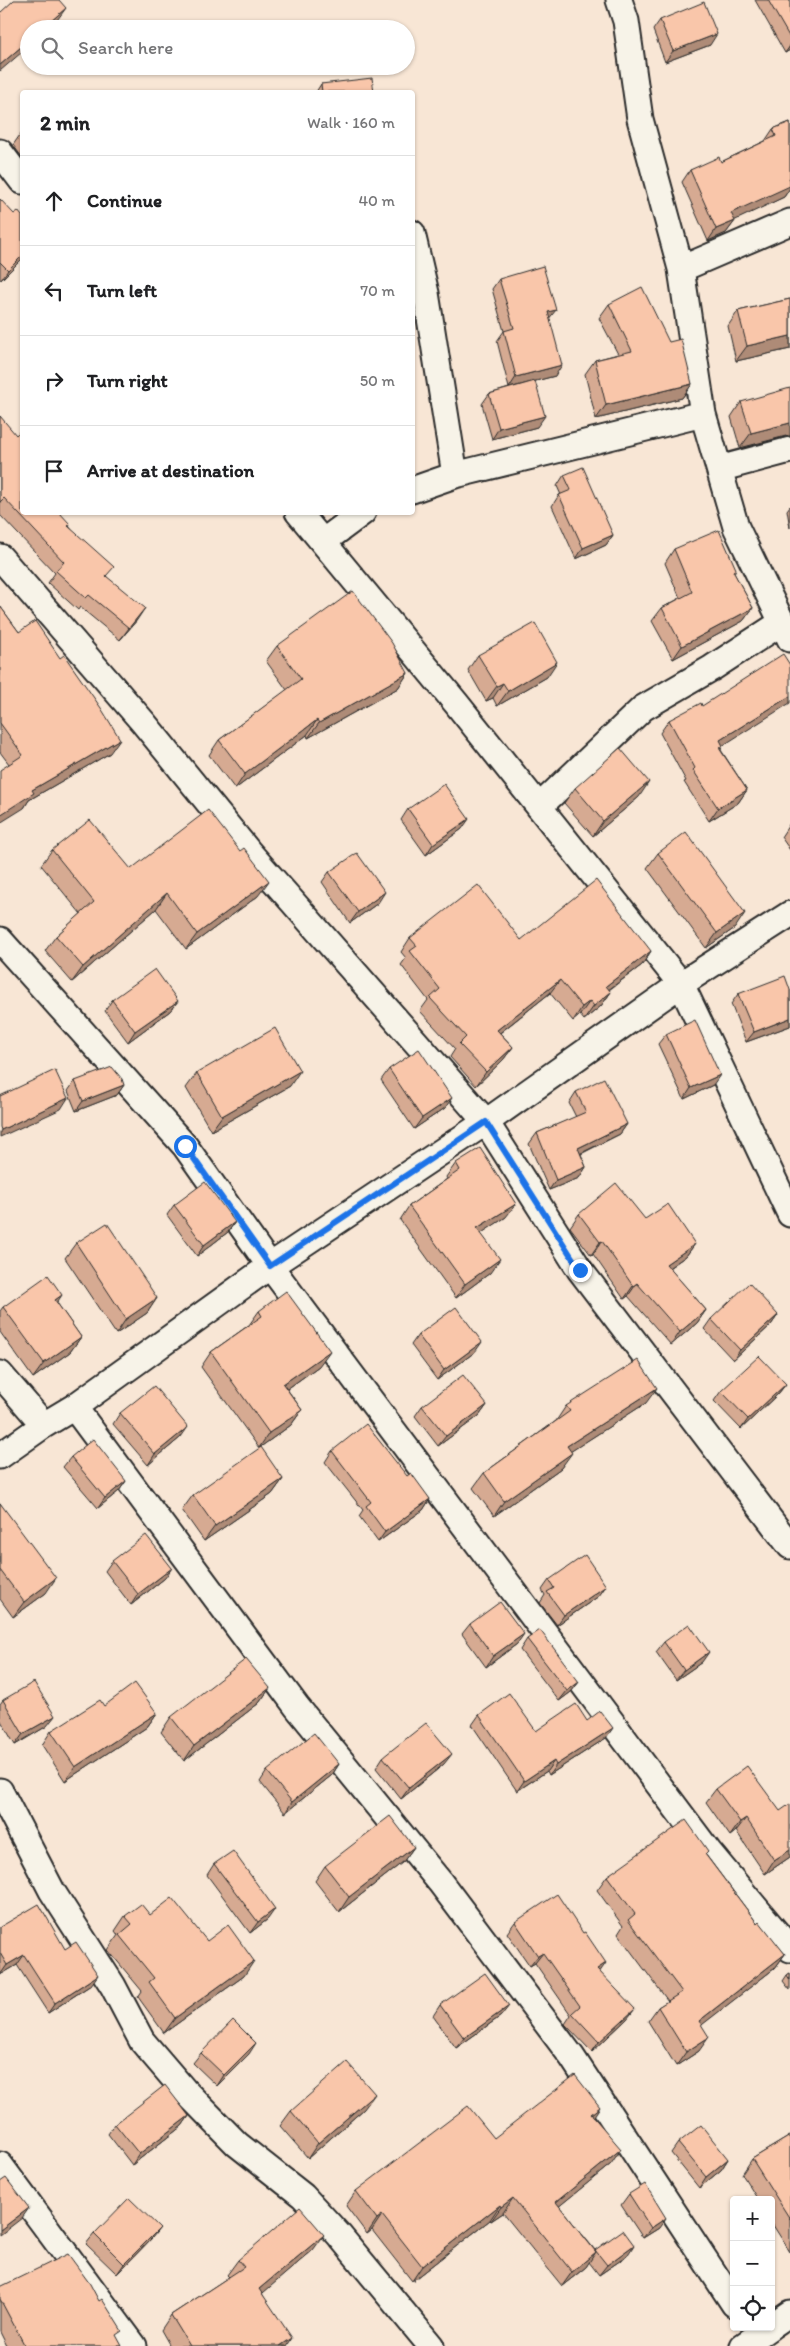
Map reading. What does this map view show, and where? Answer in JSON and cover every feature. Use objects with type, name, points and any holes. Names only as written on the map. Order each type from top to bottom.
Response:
[{"type":"street","points":[[538,806],[643,708],[712,668],[785,631],[736,527],[703,414],[681,269],[640,119],[626,21],[618,0]]},
{"type":"street","points":[[0,152],[20,178]]},
{"type":"street","points":[[681,269],[790,222]]},
{"type":"street","points":[[415,246],[426,293],[455,475]]},
{"type":"street","points":[[415,489],[455,475],[703,414]]},
{"type":"street","points":[[718,469],[790,450]]},
{"type":"street","points":[[301,515],[324,541],[681,984],[790,1214]]},
{"type":"street","points":[[324,541],[359,515]]},
{"type":"street","points":[[0,557],[143,722],[248,851],[486,1122],[580,1270],[790,1546]]},
{"type":"street","points":[[0,1456],[44,1425],[74,1407],[270,1266],[486,1122],[681,984],[790,914]]},
{"type":"street","points":[[0,940],[185,1146],[270,1266],[709,1852],[790,1949]]},
{"type":"street","points":[[0,1374],[44,1425]]},
{"type":"street","points":[[74,1407],[297,1707],[440,1882],[572,2058],[730,2298]]},
{"type":"street","points":[[0,1791],[52,1891],[113,1986],[142,2041],[184,2090],[237,2144],[303,2196],[339,2235],[431,2346]]},
{"type":"street","points":[[0,2165],[134,2346]]},
{"type":"street","points":[[758,2335],[790,2313]]},
{"type":"building","points":[[14,0],[59,0],[66,8],[52,20],[20,20],[20,48],[0,65],[0,13]]},
{"type":"building","points":[[768,0],[790,0],[790,38]]},
{"type":"building","points":[[704,2],[717,34],[673,51],[660,20]]},
{"type":"building","points":[[372,78],[374,90],[322,90],[321,84]]},
{"type":"building","points":[[790,122],[790,186],[731,213],[735,221],[716,229],[690,170],[719,157],[721,162],[776,136],[773,129]]},
{"type":"building","points":[[0,199],[14,214],[18,211],[20,214],[20,258],[8,270],[0,262]]},
{"type":"building","points":[[543,266],[556,310],[548,312],[562,365],[516,377],[504,331],[514,328],[499,279]]},
{"type":"building","points":[[642,287],[669,342],[681,339],[692,384],[606,405],[595,360],[632,351],[609,304]]},
{"type":"building","points":[[790,299],[790,336],[747,346],[738,311]]},
{"type":"building","points":[[535,381],[545,416],[499,428],[489,394]]},
{"type":"building","points":[[790,388],[790,423],[751,433],[741,402]]},
{"type":"building","points":[[0,416],[16,435],[20,431],[20,515],[62,515],[70,524],[68,526],[114,567],[106,576],[145,608],[129,628],[89,595],[86,598],[56,571],[64,562],[4,498],[0,502]]},
{"type":"building","points":[[583,467],[613,535],[583,548],[559,495],[571,490],[564,475]]},
{"type":"building","points":[[719,530],[736,569],[733,571],[753,608],[682,646],[662,608],[692,592],[674,549]]},
{"type":"building","points":[[353,591],[392,643],[408,673],[319,723],[317,720],[245,774],[219,740],[301,679],[277,646]]},
{"type":"building","points":[[0,606],[19,632],[35,621],[60,658],[64,655],[120,739],[32,790],[34,793],[0,815],[0,770],[23,755],[0,723]]},
{"type":"building","points":[[535,623],[557,662],[508,691],[503,683],[497,686],[478,655]]},
{"type":"building","points":[[783,654],[790,665],[790,696],[720,740],[723,746],[719,748],[747,790],[718,808],[693,770],[695,768],[669,720],[701,703],[702,706]]},
{"type":"building","points":[[620,748],[649,782],[603,821],[575,788]]},
{"type":"building","points":[[444,784],[469,819],[433,844],[408,809]]},
{"type":"building","points":[[208,810],[240,851],[244,848],[269,881],[197,934],[167,893],[83,967],[56,936],[94,902],[52,850],[90,820],[131,869]]},
{"type":"building","points":[[686,832],[745,913],[717,933],[658,853]]},
{"type":"building","points":[[357,853],[385,892],[358,912],[329,872]]},
{"type":"building","points":[[596,880],[651,951],[606,986],[611,992],[594,1006],[590,1001],[582,1007],[560,980],[497,1030],[513,1047],[486,1072],[459,1044],[466,1037],[430,998],[440,989],[410,951],[417,946],[410,938],[478,885],[521,940]]},
{"type":"building","points":[[155,969],[178,1001],[135,1031],[112,1000]]},
{"type":"building","points":[[785,976],[790,990],[790,1018],[754,1032],[738,994]]},
{"type":"building","points":[[695,1020],[720,1075],[691,1088],[666,1034]]},
{"type":"building","points":[[275,1028],[300,1071],[222,1116],[197,1073]]},
{"type":"building","points":[[419,1049],[452,1098],[422,1118],[389,1069]]},
{"type":"building","points":[[112,1067],[122,1079],[124,1085],[83,1101],[75,1081]]},
{"type":"building","points":[[55,1070],[68,1098],[1,1130],[0,1096]]},
{"type":"building","points":[[604,1078],[627,1124],[578,1148],[586,1167],[556,1180],[537,1133],[586,1112],[576,1092]]},
{"type":"building","points":[[480,1148],[516,1204],[477,1228],[500,1259],[465,1284],[409,1206],[460,1170],[456,1163]]},
{"type":"building","points":[[205,1182],[235,1222],[204,1245],[174,1205]]},
{"type":"building","points":[[616,1183],[645,1219],[668,1204],[695,1244],[666,1264],[706,1310],[680,1332],[637,1283],[633,1286],[602,1241],[600,1242],[579,1214]]},
{"type":"building","points":[[107,1223],[157,1298],[126,1319],[76,1243]]},
{"type":"building","points":[[48,1275],[62,1295],[55,1300],[81,1337],[44,1363],[3,1307]]},
{"type":"building","points":[[749,1283],[778,1315],[740,1350],[711,1319]]},
{"type":"building","points":[[286,1291],[330,1351],[283,1384],[302,1410],[269,1433],[211,1352],[262,1316],[259,1311]]},
{"type":"building","points":[[456,1307],[482,1342],[444,1370],[418,1335]]},
{"type":"building","points":[[759,1356],[786,1384],[748,1419],[721,1391]]},
{"type":"building","points":[[638,1360],[657,1388],[567,1446],[572,1453],[504,1501],[484,1473],[570,1411],[566,1406]]},
{"type":"building","points":[[463,1375],[487,1405],[446,1436],[422,1406]]},
{"type":"building","points":[[154,1386],[188,1427],[155,1454],[120,1413]]},
{"type":"building","points":[[366,1424],[407,1476],[411,1473],[430,1499],[385,1532],[366,1506],[371,1502],[332,1451]]},
{"type":"building","points":[[93,1439],[126,1481],[105,1498],[71,1457]]},
{"type":"building","points":[[261,1447],[283,1479],[215,1526],[193,1495]]},
{"type":"building","points":[[0,1503],[56,1578],[24,1602],[0,1570]]},
{"type":"building","points":[[146,1535],[172,1568],[138,1594],[112,1561]]},
{"type":"building","points":[[585,1555],[606,1586],[564,1615],[547,1592],[554,1588],[549,1580]]},
{"type":"building","points":[[500,1602],[524,1634],[493,1656],[470,1624]]},
{"type":"building","points":[[689,1624],[709,1652],[684,1670],[664,1642]]},
{"type":"building","points":[[540,1630],[579,1682],[567,1691],[527,1639]]},
{"type":"building","points":[[246,1659],[270,1688],[194,1746],[171,1717]]},
{"type":"building","points":[[34,1682],[55,1716],[23,1734],[3,1700]]},
{"type":"building","points":[[135,1683],[157,1713],[75,1767],[51,1731],[100,1700],[104,1706]]},
{"type":"building","points":[[509,1693],[536,1731],[576,1704],[587,1721],[600,1711],[613,1728],[556,1765],[554,1761],[524,1781],[479,1715]]},
{"type":"building","points":[[426,1723],[452,1754],[409,1788],[383,1757]]},
{"type":"building","points":[[314,1733],[339,1764],[292,1802],[267,1771]]},
{"type":"building","points":[[747,1766],[780,1811],[790,1804],[790,1850],[774,1860],[746,1818],[740,1822],[716,1789]]},
{"type":"building","points":[[390,1816],[414,1847],[349,1897],[325,1866]]},
{"type":"building","points":[[686,1820],[708,1851],[705,1854],[757,1923],[759,1921],[785,1954],[699,2021],[709,2037],[686,2052],[658,2007],[682,1992],[628,1920],[635,1914],[607,1876]]},
{"type":"building","points":[[233,1851],[275,1909],[258,1922],[214,1864]]},
{"type":"building","points":[[557,1894],[606,1963],[597,1969],[635,2009],[599,2042],[572,2013],[580,2006],[543,1953],[538,1956],[515,1922]]},
{"type":"building","points":[[172,1898],[207,1941],[228,1925],[254,1961],[175,2018],[149,1982],[154,1978],[119,1935],[132,1924],[125,1916],[141,1904],[150,1915]]},
{"type":"building","points":[[39,1904],[65,1949],[76,1942],[98,1975],[55,2003],[24,1955],[7,1965],[0,1953],[0,1927]]},
{"type":"building","points":[[485,1973],[509,2006],[464,2038],[440,2005]]},
{"type":"building","points":[[233,2020],[256,2043],[224,2075],[201,2053]]},
{"type":"building","points":[[347,2062],[375,2094],[318,2143],[291,2111]]},
{"type":"building","points":[[575,2075],[600,2107],[591,2114],[621,2149],[556,2202],[596,2252],[572,2272],[513,2198],[501,2207],[500,2205],[422,2266],[382,2215],[377,2219],[356,2191],[468,2106],[494,2138]]},
{"type":"building","points":[[165,2085],[189,2116],[139,2154],[115,2124]]},
{"type":"building","points":[[701,2125],[728,2159],[706,2177],[678,2143]]},
{"type":"building","points":[[790,2136],[790,2219],[752,2159]]},
{"type":"building","points":[[6,2178],[29,2208],[0,2230],[0,2182]]},
{"type":"building","points":[[645,2184],[666,2218],[651,2228],[629,2194]]},
{"type":"building","points":[[129,2198],[160,2228],[124,2264],[94,2234]]},
{"type":"building","points":[[300,2207],[324,2235],[259,2289],[292,2338],[280,2346],[190,2346],[171,2315],[244,2267],[238,2260]]},
{"type":"building","points":[[623,2230],[634,2245],[607,2265],[595,2250]]},
{"type":"building","points":[[68,2254],[90,2284],[99,2301],[102,2299],[122,2331],[116,2335],[122,2346],[25,2346],[0,2299],[0,2287]]},
{"type":"route","points":[[185,1146],[270,1266],[486,1122],[580,1270]]}]
